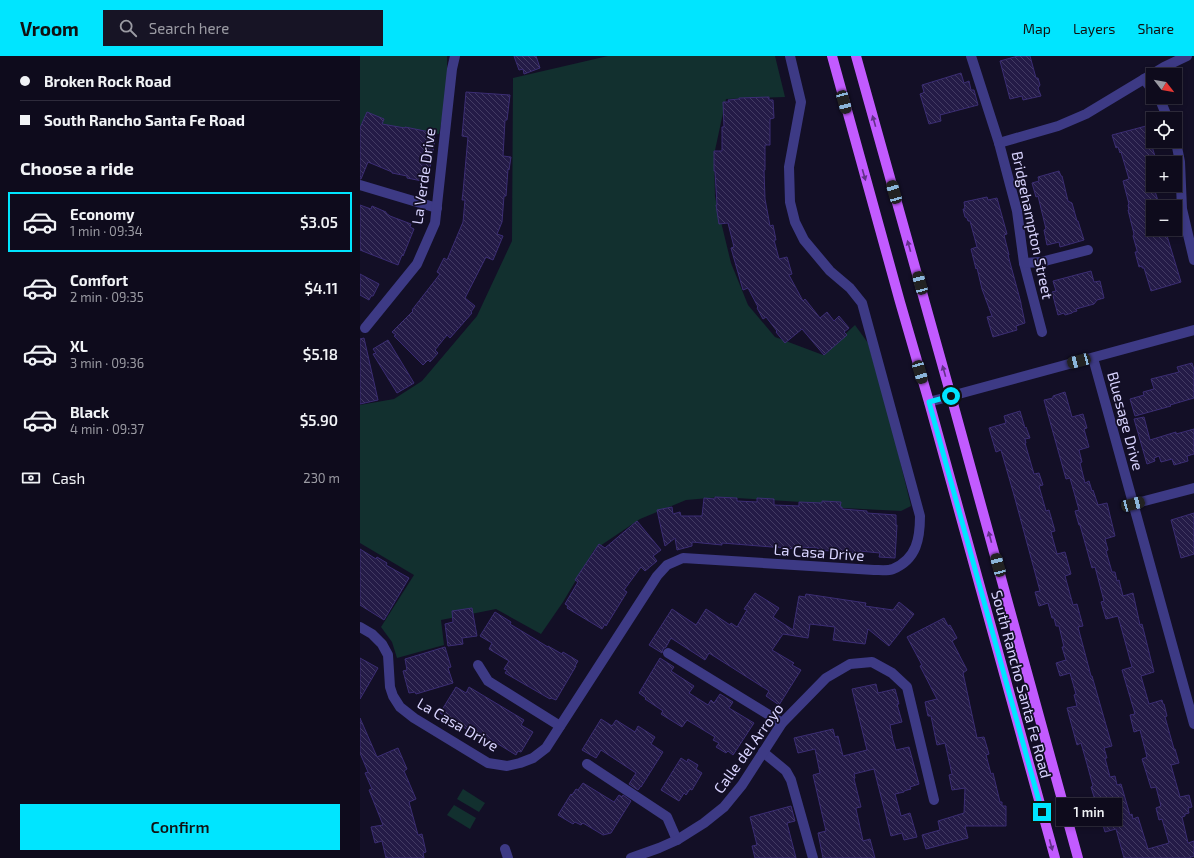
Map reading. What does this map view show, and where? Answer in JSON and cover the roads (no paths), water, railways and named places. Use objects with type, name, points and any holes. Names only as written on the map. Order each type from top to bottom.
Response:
[{"type":"main road","name":"South Rancho Santa Fe Road","points":[[832,56],[1055,858]]},
{"type":"main road","name":"South Rancho Santa Fe Road","points":[[856,56],[1078,858]]},
{"type":"street","name":"La Verde Drive","points":[[365,328],[417,264],[435,222],[452,69],[455,56]]},
{"type":"street","name":"La Casa Drive","points":[[360,627],[372,634],[382,644],[388,655],[390,687],[393,696],[400,706],[414,718],[488,762],[506,766],[520,764],[533,758],[546,748],[657,576],[666,565],[683,558],[874,570],[892,569],[906,562],[916,549],[920,532],[920,516],[862,303],[850,288],[830,272],[804,240],[795,222],[790,202],[789,167],[801,102],[790,56]]},
{"type":"street","name":"Bridgehampton Street","points":[[971,56],[999,143],[1017,211],[1024,263],[1042,332]]},
{"type":"street","points":[[999,143],[1058,126],[1086,114],[1164,67],[1187,56]]},
{"type":"street","points":[[1177,148],[1180,162],[1182,208],[1190,224],[1194,260]]},
{"type":"street","points":[[360,185],[437,208]]},
{"type":"street","points":[[1024,263],[1041,262],[1088,250]]},
{"type":"street","points":[[929,402],[1194,330]]},
{"type":"street","name":"Bluesage Drive","points":[[1093,358],[1194,724]]},
{"type":"street","points":[[1133,504],[1194,488]]},
{"type":"street","points":[[668,653],[782,723]]},
{"type":"street","name":"Calle del Arroyo","points":[[631,858],[660,853],[704,823],[724,807],[742,785],[782,723],[826,678],[850,664],[872,662],[892,673],[907,687],[934,800]]},
{"type":"street","points":[[478,665],[488,681],[560,726]]},
{"type":"street","points":[[763,752],[786,771],[791,780],[813,858]]},
{"type":"street","points":[[587,764],[667,817],[677,840]]}]
